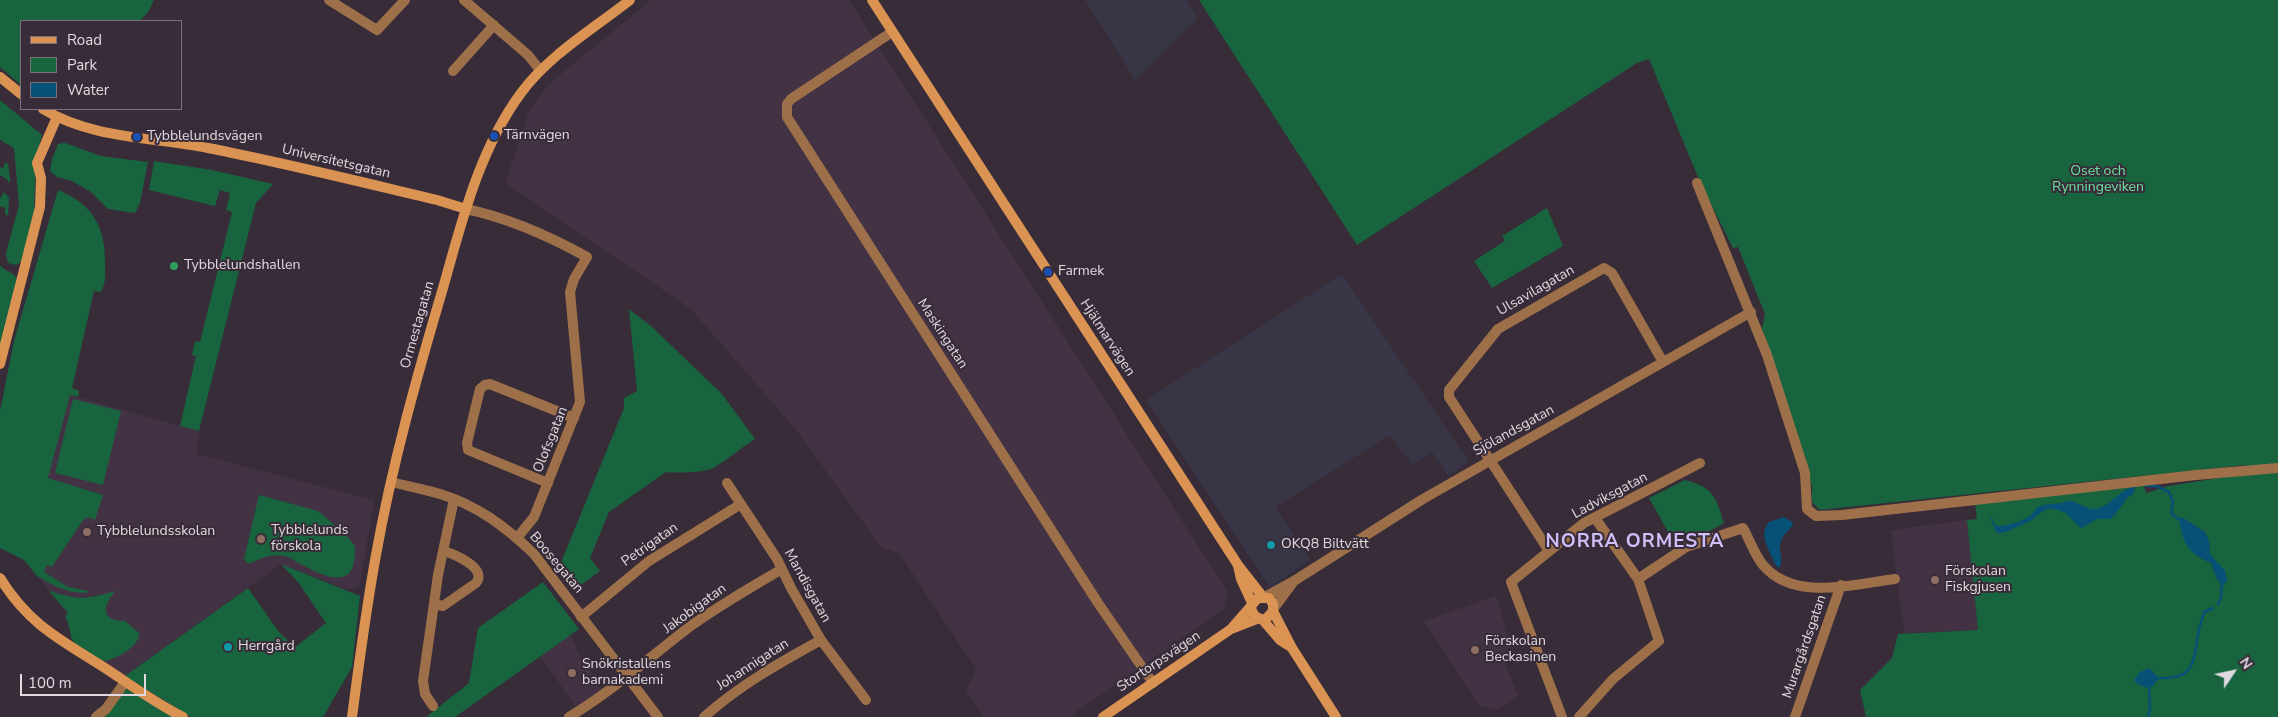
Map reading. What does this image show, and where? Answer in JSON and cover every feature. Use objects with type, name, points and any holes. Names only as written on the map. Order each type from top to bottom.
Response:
[{"type":"street","points":[[328,0],[377,30],[405,0]]},
{"type":"street","points":[[466,0],[528,55],[540,70]]},
{"type":"street","name":"Ormestagatan","points":[[352,717],[376,554],[391,482],[431,328],[466,209],[496,131],[521,93],[540,70],[630,0]]},
{"type":"street","name":"Hjälmarvägen","points":[[872,0],[1238,565],[1264,597]]},
{"type":"street","points":[[453,71],[494,25]]},
{"type":"street","name":"Maskingatan","points":[[892,32],[797,94],[787,104],[787,117],[1098,603],[1153,683]]},
{"type":"street","points":[[0,77],[20,93]]},
{"type":"street","name":"Universitetsgatan","points":[[45,110],[56,117],[106,133],[194,145],[252,156],[483,212],[525,227],[587,257]]},
{"type":"street","points":[[0,364],[40,207],[41,184],[38,163],[56,117]]},
{"type":"street","points":[[1697,183],[1751,312],[1805,473],[1805,504],[1807,509],[1816,516],[1842,515],[2196,475],[2278,468]]},
{"type":"street","name":"Olofsgatan","points":[[517,538],[532,521],[574,418],[580,398],[570,292],[574,279],[587,257]]},
{"type":"street","name":"Ulsavilagatan","points":[[1490,460],[1450,398],[1449,390],[1498,329],[1588,276],[1604,268],[1612,273],[1663,362]]},
{"type":"street","name":"Sjölandsgatan","points":[[1264,597],[1294,581],[1374,529],[1490,460],[1751,312]]},
{"type":"street","points":[[548,483],[468,450],[467,443],[480,390],[485,385],[490,384],[574,418]]},
{"type":"street","points":[[1490,460],[1549,551]]},
{"type":"street","name":"Ladviksgatan","points":[[1562,717],[1511,582],[1584,523],[1700,463]]},
{"type":"street","name":"Boosegatan","points":[[391,482],[454,499],[494,520],[517,538],[534,554],[658,717]]},
{"type":"street","name":"Mandisgatan","points":[[727,483],[782,569],[821,640],[866,700]]},
{"type":"street","points":[[433,706],[425,694],[423,680],[443,551],[454,499]]},
{"type":"street","name":"Petrigatan","points":[[581,617],[649,561],[741,504]]},
{"type":"street","points":[[1579,717],[1620,672],[1659,641],[1638,578],[1596,518]]},
{"type":"street","points":[[1638,578],[1686,547],[1743,528],[1762,563],[1780,580],[1804,587],[1841,586],[1895,579]]},
{"type":"street","points":[[434,604],[444,606],[476,583],[479,578],[475,568],[453,554],[443,551]]},
{"type":"street","name":"Hjälmarvägen","points":[[1238,565],[1241,580],[1252,605]]},
{"type":"street","name":"Jakobigatan","points":[[569,717],[607,693],[688,628],[782,569]]},
{"type":"street","points":[[0,578],[20,606],[42,627],[125,682],[183,717]]},
{"type":"street","name":"Sjölandsgatan","points":[[1274,610],[1294,581]]},
{"type":"street","name":"Murargårdsgatan","points":[[1795,717],[1841,586]]},
{"type":"street","points":[[1292,648],[1280,640],[1253,614],[1252,605],[1258,598],[1264,597],[1272,601],[1274,610],[1292,648],[1336,717]]},
{"type":"street","name":"Stortorpsvägen","points":[[1103,717],[1231,629],[1252,605]]},
{"type":"street","points":[[1260,619],[1269,617],[1274,610]]},
{"type":"street","name":"Stortorpsvägen","points":[[1231,629],[1260,619]]},
{"type":"street","name":"Johannigatan","points":[[704,717],[724,699],[762,673],[821,640]]},
{"type":"street","points":[[96,717],[106,708],[125,682]]},
{"type":"shaded area","points":[[651,0],[849,0],[1227,591],[1224,609],[1069,717],[984,717],[966,691],[976,669],[899,553],[881,547],[797,431],[691,309],[505,183],[529,111],[550,83]]},
{"type":"shaded area","points":[[1085,0],[1187,0],[1198,18],[1135,80]]},
{"type":"shaded area","points":[[1342,274],[1469,462],[1448,476],[1432,452],[1412,465],[1390,435],[1276,507],[1310,560],[1270,588],[1146,400]]},
{"type":"shaded area","name":"Tybblelundsskolan","points":[[70,395],[199,431],[197,454],[374,500],[360,586],[348,590],[281,564],[125,676],[105,662],[102,662],[71,637],[65,616],[68,613],[24,560],[0,548],[0,411],[3,397]]},
{"type":"shaded area","name":"Förskolan Fiskgjusen","points":[[1967,520],[1978,630],[1904,633],[1891,530]]},
{"type":"shaded area","name":"Förskolan Beckasinen","points":[[1496,596],[1511,646],[1502,655],[1518,696],[1497,710],[1479,705],[1424,621]]},
{"type":"shaded area","name":"Snökristallens barnakademi","points":[[571,635],[582,662],[584,661],[602,689],[576,707],[540,656]]},
{"type":"green space","points":[[0,0],[154,0],[148,12],[141,20],[20,20],[20,84],[0,67]]},
{"type":"green space","name":"Oset och Rynningeviken","points":[[1199,0],[2278,0],[2278,717],[1866,717],[1860,690],[1892,658],[1898,634],[1978,630],[1967,520],[1977,519],[1975,503],[2142,484],[2147,493],[2168,486],[2244,474],[2245,465],[1820,510],[1812,502],[1812,486],[1762,328],[1765,314],[1738,247],[1733,248],[1700,182],[1649,59],[1637,63],[1357,245]],"holes":[[[2183,518],[2205,532],[2209,541],[2210,554],[2214,559],[2223,586],[2217,579],[2211,563],[2197,556],[2179,519]]]},
{"type":"green space","points":[[0,100],[42,135],[36,155],[34,213],[22,261],[16,265],[8,263],[6,253],[19,205],[14,148],[0,140]]},
{"type":"green space","points":[[65,143],[101,156],[148,162],[140,203],[135,213],[108,209],[91,192],[72,181],[57,177],[50,171],[58,144]]},
{"type":"green space","points":[[154,161],[212,170],[273,184],[256,203],[199,431],[180,426],[196,356],[192,355],[195,341],[200,342],[232,212],[226,210],[230,193],[220,190],[215,206],[149,190]]},
{"type":"green space","points":[[5,163],[8,164],[10,180],[8,184],[8,180],[0,175],[0,167],[3,169]]},
{"type":"green space","points":[[58,190],[81,203],[95,219],[103,240],[105,276],[101,292],[94,291],[72,388],[79,391],[78,397],[70,395],[48,478],[103,495],[95,520],[88,517],[83,520],[52,567],[47,565],[44,572],[68,587],[88,591],[88,593],[72,592],[55,586],[37,576],[24,560],[0,548],[0,411],[14,341]]},
{"type":"green space","points":[[4,192],[9,198],[8,216],[5,214],[5,208],[0,206],[0,199]]},
{"type":"green space","points":[[1547,208],[1563,246],[1492,288],[1474,261],[1505,241],[1502,236]]},
{"type":"green space","points":[[0,265],[17,279],[0,348]]},
{"type":"green space","points":[[629,309],[652,327],[722,394],[755,439],[709,470],[666,472],[609,512],[590,558],[600,571],[577,588],[560,565],[624,408],[624,398],[637,391]]},
{"type":"green space","points":[[73,399],[121,411],[103,485],[55,473]]},
{"type":"green space","points":[[1685,480],[1702,486],[1712,494],[1724,523],[1699,535],[1672,539],[1649,498]]},
{"type":"green space","points":[[259,495],[318,511],[345,534],[355,546],[354,564],[350,573],[338,577],[323,575],[280,555],[266,557],[248,564],[244,559]]},
{"type":"green space","points":[[281,564],[360,596],[352,667],[323,717],[191,717],[125,676],[248,588],[279,632],[295,647],[326,623],[298,582]]},
{"type":"green space","points":[[543,582],[579,629],[455,717],[426,717],[469,683],[478,628]]},
{"type":"green space","points":[[49,591],[82,598],[115,591],[108,602],[106,612],[111,619],[125,621],[139,633],[138,638],[131,648],[125,652],[113,659],[102,662],[79,648],[73,640],[65,616],[68,613]]},
{"type":"green space","points":[[125,688],[174,717],[99,717]]},
{"type":"water","points":[[2136,486],[2133,494],[2127,498],[2110,519],[2097,519],[2082,528],[2064,512],[2050,509],[2043,511],[2030,521],[2001,533],[1996,532],[1989,514],[1996,526],[2000,526],[2023,520],[2030,516],[2035,509],[2045,505],[2068,501],[2095,509],[2106,505],[2125,490]]},
{"type":"water","points":[[1784,517],[1792,522],[1793,525],[1780,544],[1781,565],[1779,568],[1776,566],[1768,550],[1764,533],[1769,522]]},
{"type":"water","points":[[2179,518],[2183,518],[2205,532],[2209,541],[2210,554],[2225,571],[2227,580],[2223,586],[2217,579],[2211,563],[2191,551],[2182,534]]},
{"type":"water","points":[[2149,668],[2159,678],[2152,687],[2144,687],[2134,680],[2140,672]]},
{"type":"waterway","points":[[2146,486],[2156,486],[2169,492],[2173,501],[2171,513],[2181,521]]},
{"type":"waterway","points":[[2218,604],[2221,598],[2222,583]]},
{"type":"waterway","points":[[2157,678],[2178,676],[2190,668],[2204,612],[2213,608]]},
{"type":"waterway","points":[[2148,717],[2150,709],[2149,686]]},
{"type":"place","name":"Tärnvägen","points":[[494,136]]},
{"type":"place","name":"Tybblelundsvägen","points":[[137,137]]},
{"type":"place","name":"Tybblelundshallen","points":[[174,266]]},
{"type":"place","name":"Farmek","points":[[1048,272]]},
{"type":"place","name":"Tybblelundsskolan","points":[[87,532]]},
{"type":"place","name":"Tybblelunds förskola","points":[[261,539]]},
{"type":"place","name":"OKQ8 Biltvätt","points":[[1271,545]]},
{"type":"place","name":"Förskolan Fiskgjusen","points":[[1935,580]]},
{"type":"place","name":"Herrgård","points":[[228,647]]},
{"type":"place","name":"Förskolan Beckasinen","points":[[1475,650]]},
{"type":"place","name":"Snökristallens barnakademi","points":[[572,673]]},
{"type":"district","name":"NORRA ORMESTA","points":[[1635,542]]}]
